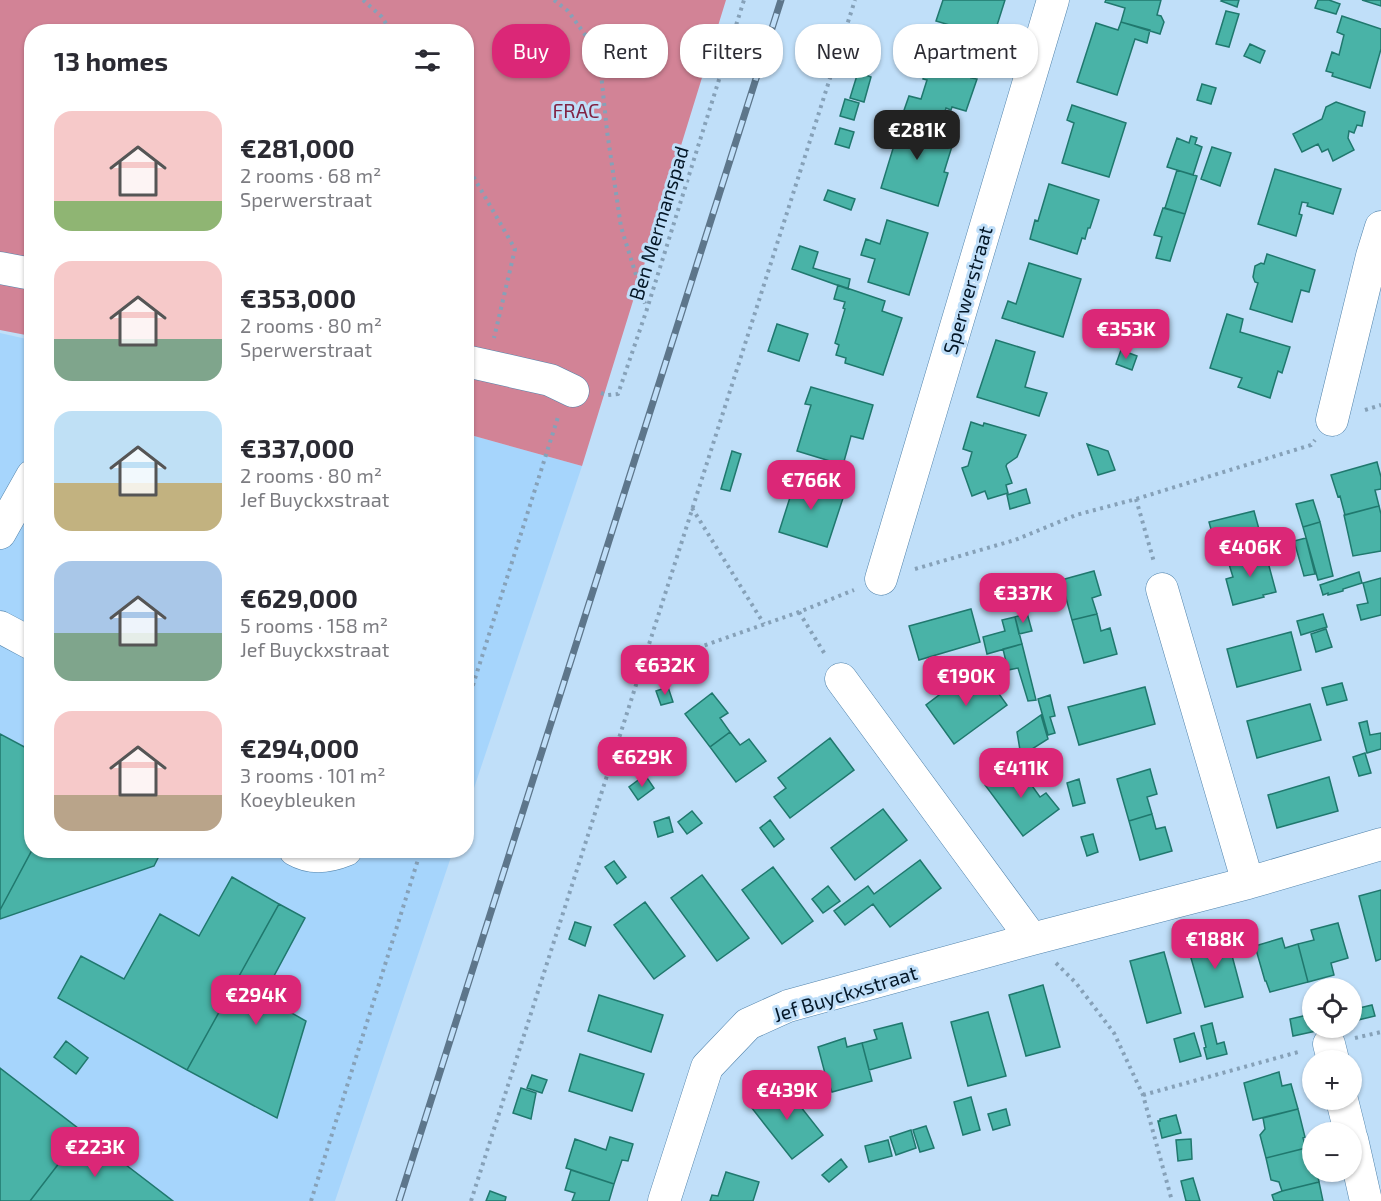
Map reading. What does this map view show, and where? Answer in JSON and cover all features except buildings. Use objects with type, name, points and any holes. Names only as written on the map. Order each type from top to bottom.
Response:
[{"type":"street","name":"Sperwerstraat","points":[[881,579],[1053,0]]},
{"type":"street","points":[[1332,420],[1372,255],[1381,227]]},
{"type":"street","points":[[0,268],[24,272]]},
{"type":"street","points":[[477,363],[550,380],[568,398]]},
{"type":"street","points":[[0,533],[24,490]]},
{"type":"street","points":[[1162,589],[1248,883]]},
{"type":"street","points":[[0,627],[24,640]]},
{"type":"street","points":[[841,679],[1032,939]]},
{"type":"street","name":"Jef Buyckxstraat","points":[[664,1201],[707,1067],[748,1024],[788,1006],[1248,883],[1381,844]]},
{"type":"street","points":[[1362,1182],[1366,1201]]},
{"type":"path","points":[[363,0],[382,17],[386,24]]},
{"type":"path","points":[[554,0],[568,11],[599,54],[621,227],[647,309]]},
{"type":"path","name":"Ben Mermanspad","points":[[568,398],[592,391],[608,395],[618,394],[744,0]]},
{"type":"path","points":[[471,1201],[855,0]]},
{"type":"path","points":[[474,178],[515,249],[477,363]]},
{"type":"path","points":[[474,684],[568,398]]},
{"type":"path","points":[[640,668],[799,612],[881,579],[1015,540],[1076,515],[1311,445],[1332,420]]},
{"type":"path","points":[[1136,499],[1162,589]]},
{"type":"path","points":[[692,507],[764,624]]},
{"type":"path","points":[[799,612],[841,679]]},
{"type":"path","points":[[311,1201],[419,858]]},
{"type":"path","points":[[1032,939],[1076,983],[1114,1033],[1143,1095],[1172,1201]]},
{"type":"path","points":[[1336,1050],[1381,1032]]},
{"type":"path","points":[[1143,1095],[1302,1059]]},
{"type":"shaded area","points":[[0,333],[24,338],[24,858],[451,858],[335,1201],[0,1201]]},
{"type":"shaded area","points":[[474,436],[582,466],[474,788]]},
{"type":"green space","name":"FRAC","points":[[0,0],[726,0],[719,24],[680,24],[680,78],[702,78],[582,466],[474,436],[474,24],[24,24],[24,335],[0,330]]},
{"type":"railway","points":[[399,1201],[781,0]]}]
